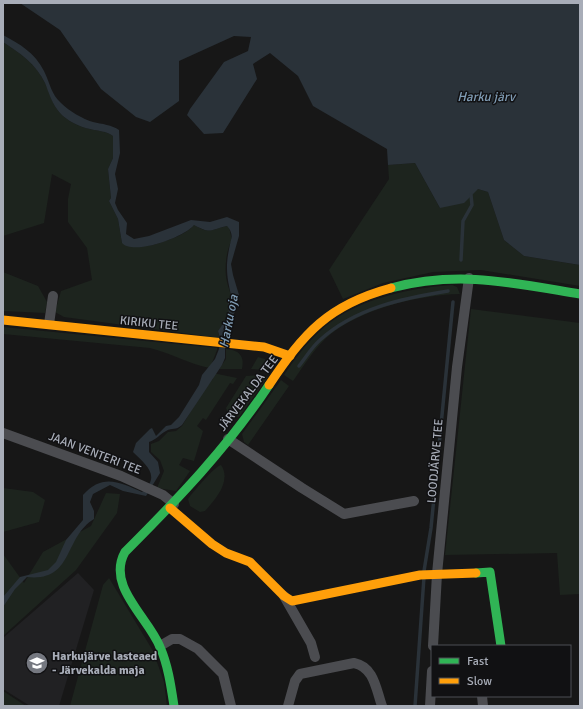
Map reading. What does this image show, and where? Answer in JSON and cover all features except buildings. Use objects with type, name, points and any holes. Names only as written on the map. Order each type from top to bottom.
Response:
[{"type":"street","name":"JÄRVEKALDA TEE","points":[[174,706],[171,683],[160,646],[122,584],[118,574],[120,562],[125,552],[172,506],[245,421],[300,341],[312,329],[342,307],[374,294],[439,279],[469,278],[580,294]]},
{"type":"street","name":"LOODJÄRVE TEE","points":[[433,645],[434,574],[456,367],[469,278]]},
{"type":"street","points":[[50,324],[53,296]]},
{"type":"street","name":"KIRIKU TEE","points":[[3,320],[264,347],[290,356]]},
{"type":"street","name":"JAAN VENTERI TEE","points":[[3,433],[121,476],[163,495],[172,506]]},
{"type":"street","points":[[228,439],[344,514],[414,501]]},
{"type":"street","points":[[172,506],[212,544],[226,553],[250,562],[284,596],[292,601],[420,575],[490,572],[501,645]]},
{"type":"street","points":[[284,596],[311,643],[315,657]]},
{"type":"street","points":[[160,646],[172,639],[180,639],[198,649],[223,674],[231,706]]},
{"type":"street","points":[[288,706],[295,681],[300,674],[354,663],[363,665],[369,670],[382,706]]},
{"type":"street","points":[[430,706],[431,694]]},
{"type":"shaded area","points":[[3,42],[21,55],[37,70],[45,83],[57,110],[63,116],[82,127],[105,132],[113,136],[113,158],[108,169],[111,198],[109,201],[118,219],[122,243],[142,246],[153,245],[181,235],[194,225],[208,231],[227,226],[229,227],[232,240],[226,260],[226,272],[231,300],[227,316],[218,331],[220,338],[64,317],[55,312],[61,291],[92,280],[87,248],[68,222],[68,199],[71,184],[52,174],[44,223],[3,236]]},
{"type":"shaded area","points":[[415,163],[440,208],[478,189],[488,192],[504,240],[524,256],[580,265],[580,286],[481,270],[433,272],[383,283],[343,299],[329,270],[389,179],[388,165]]},
{"type":"shaded area","points":[[3,272],[38,286],[47,302],[45,313],[3,311]]},
{"type":"shaded area","points":[[452,285],[457,287],[460,294],[425,297],[407,301],[370,312],[353,320],[338,329],[320,344],[293,381],[284,375],[300,352],[319,332],[332,321],[348,312],[364,304],[399,293],[417,289]]},
{"type":"shaded area","points":[[471,309],[580,323],[580,594],[560,595],[557,553],[445,555]]},
{"type":"shaded area","points":[[3,327],[217,348],[217,350],[210,368],[150,348],[3,334]]},
{"type":"shaded area","points":[[226,349],[238,352],[240,354],[243,361],[242,369],[219,369],[226,359]]},
{"type":"shaded area","points":[[258,357],[265,359],[270,370],[251,369]]},
{"type":"shaded area","points":[[213,373],[237,378],[233,384],[230,383],[206,420],[203,418],[197,426],[203,431],[194,461],[183,458],[179,465],[190,471],[176,491],[157,488],[164,471],[160,460],[151,452],[151,444],[159,441],[168,432],[176,431],[182,426],[203,391],[213,379]]},
{"type":"shaded area","points":[[261,375],[268,377],[239,417],[229,416],[226,408],[246,376]]},
{"type":"shaded area","points":[[281,380],[289,386],[248,445],[244,442],[242,434]]},
{"type":"shaded area","points":[[221,465],[225,477],[221,490],[205,511],[200,512],[190,506],[188,499],[209,475]]},
{"type":"shaded area","points":[[3,488],[33,492],[45,500],[39,522],[3,532]]},
{"type":"shaded area","points":[[106,493],[120,494],[117,513],[76,570],[3,636],[3,554],[24,583],[43,552],[91,526]]},
{"type":"shaded area","name":"Harkujärve lasteaed - Järvekalda maja","points":[[78,573],[94,590],[59,706],[30,706],[3,689],[3,638]]},
{"type":"shaded area","points":[[109,578],[153,651],[164,682],[167,706],[70,706],[103,585]]},
{"type":"shaded area","points":[[3,691],[26,706],[3,706]]},
{"type":"water","name":"Harku järv","points":[[20,3],[580,3],[580,265],[524,256],[504,240],[488,192],[478,189],[464,203],[440,208],[415,163],[388,165],[387,149],[313,106],[298,76],[270,53],[253,64],[257,79],[223,133],[204,134],[187,115],[224,62],[248,51],[251,37],[234,36],[179,61],[179,101],[150,122],[136,117],[101,89],[60,30]]},
{"type":"water","name":"Harku oja","points":[[3,35],[32,54],[44,71],[55,96],[64,106],[85,119],[119,130],[120,153],[115,174],[118,189],[115,203],[127,223],[126,234],[134,239],[149,236],[191,220],[210,222],[227,217],[239,222],[239,236],[231,264],[239,295],[235,312],[230,319],[229,332],[225,338],[225,358],[222,365],[182,425],[178,428],[166,431],[149,442],[149,452],[158,462],[160,473],[146,496],[123,491],[110,485],[93,494],[90,502],[94,511],[94,519],[84,527],[61,566],[53,573],[42,577],[27,577],[15,589],[3,607],[3,597],[20,577],[48,570],[56,562],[66,540],[83,520],[83,495],[90,488],[104,482],[111,482],[126,485],[142,492],[148,486],[151,481],[150,470],[133,452],[136,443],[150,429],[152,428],[156,436],[166,426],[171,425],[179,417],[199,385],[202,375],[215,359],[219,349],[220,338],[218,331],[229,315],[228,303],[232,299],[228,283],[227,270],[232,236],[227,226],[208,231],[194,225],[180,235],[147,246],[128,246],[122,243],[118,219],[109,201],[111,198],[108,169],[113,158],[113,136],[105,132],[82,127],[63,116],[57,110],[45,83],[37,70],[21,55],[3,42]]},
{"type":"waterway","points":[[461,260],[463,221],[472,205],[471,195]]},
{"type":"waterway","points":[[299,366],[320,340],[334,329],[364,312],[397,301],[448,291]]},
{"type":"waterway","points":[[424,571],[431,528],[453,302]]},
{"type":"waterway","points":[[415,706],[424,577]]},
{"type":"traffic: fast","points":[[391,288],[416,283],[463,279],[486,280],[580,294]]},
{"type":"traffic: fast","points":[[174,706],[169,676],[163,654],[154,636],[125,589],[121,577],[121,565],[125,552],[183,493],[237,430],[269,385]]},
{"type":"traffic: fast","points":[[476,573],[490,572],[501,645]]},
{"type":"traffic: slow","points":[[269,385],[294,350],[320,323],[334,312],[350,303],[391,288]]},
{"type":"traffic: slow","points":[[3,320],[264,347],[290,356]]},
{"type":"traffic: slow","points":[[170,508],[212,544],[226,553],[250,562],[284,596],[292,601],[420,575],[476,573]]},
{"type":"place","name":"Harkujärve lasteaed - Järvekalda maja","points":[[37,663]]}]
